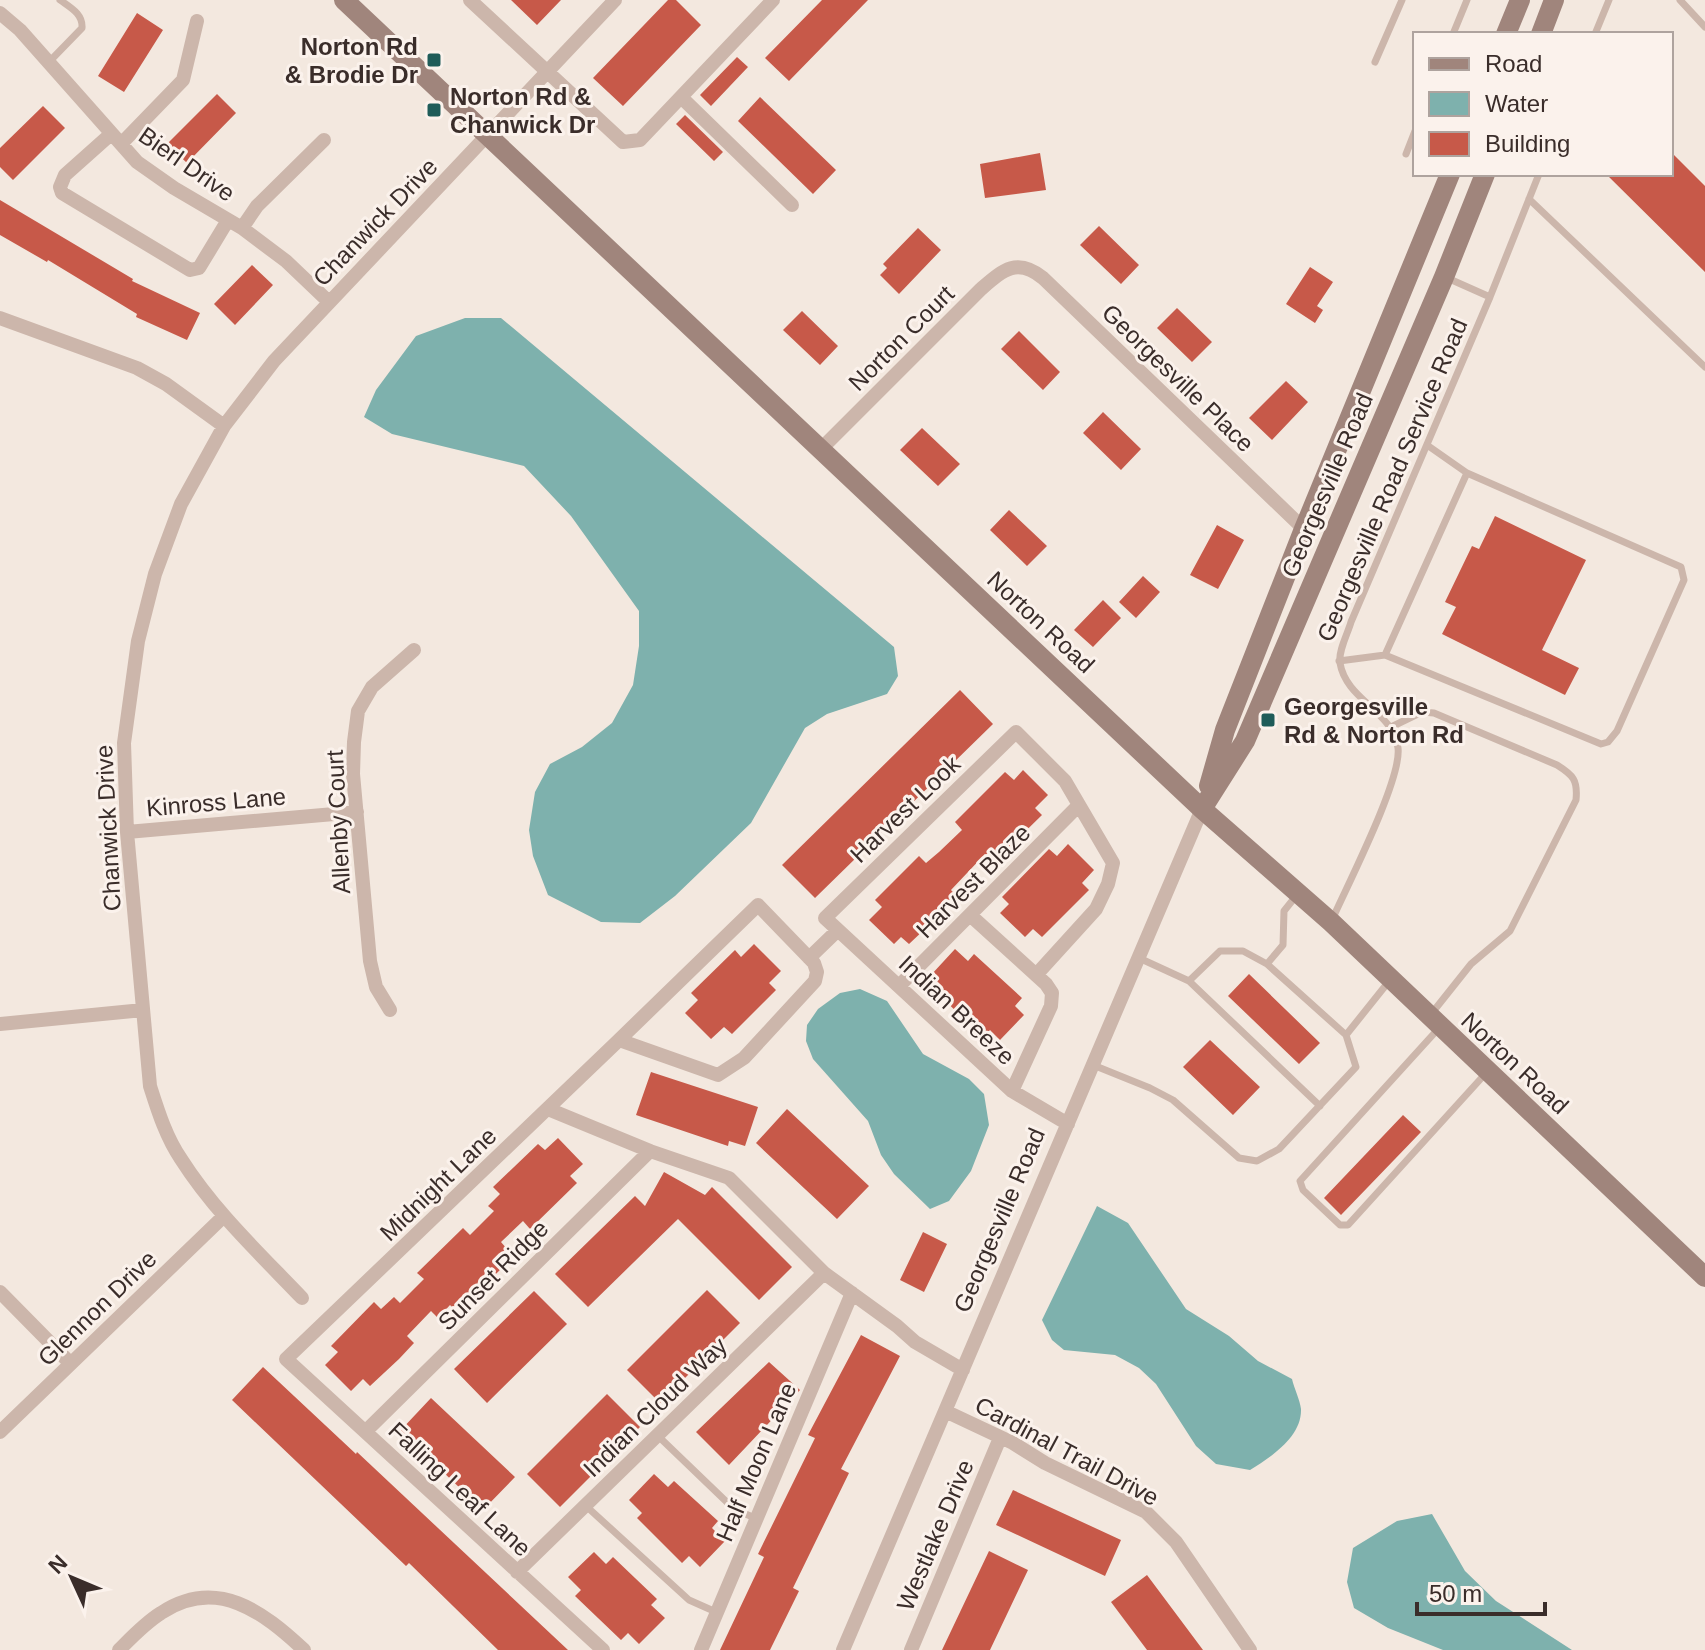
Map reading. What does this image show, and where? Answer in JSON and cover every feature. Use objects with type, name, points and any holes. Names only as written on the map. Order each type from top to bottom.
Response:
[{"type":"main road","name":"Norton Road","points":[[344,0],[1202,809],[1331,922],[1705,1277]]},
{"type":"main road","points":[[1507,32],[1520,0]]},
{"type":"main road","points":[[1542,32],[1554,0]]},
{"type":"main road","name":"Georgesville Road","points":[[1202,809],[1225,730],[1449,176]]},
{"type":"main road","name":"Georgesville Road","points":[[1202,809],[1245,741],[1484,176]]},
{"type":"street","points":[[470,0],[623,142],[640,140],[773,0]]},
{"type":"street","name":"Chanwick Drive","points":[[302,1298],[224,1216],[181,1159],[162,1123],[150,1086],[127,832],[124,743],[138,641],[155,574],[181,504],[224,426],[274,361],[615,0]]},
{"type":"street","name":"Bierl Drive","points":[[0,13],[20,30],[137,162],[242,228],[286,261],[329,302]]},
{"type":"street","points":[[197,21],[183,80],[116,139],[65,175],[60,187],[62,193],[190,270],[199,268],[228,220]]},
{"type":"street","points":[[682,98],[792,205]]},
{"type":"street","points":[[242,228],[257,206],[324,140]]},
{"type":"street","name":"Norton Court","points":[[820,450],[981,289],[1007,268],[1017,266]]},
{"type":"street","name":"Georgesville Place","points":[[1017,266],[1032,269],[1043,278],[1304,529]]},
{"type":"street","points":[[0,318],[137,368],[166,384],[224,426]]},
{"type":"street","name":"Allenby Court","points":[[390,1010],[376,987],[370,961],[353,774],[358,711],[372,687],[414,650]]},
{"type":"street","name":"Harvest Look","points":[[825,918],[1016,732],[1065,781],[1078,806]]},
{"type":"street","points":[[1036,975],[1096,909],[1108,884],[1113,863],[1078,806]]},
{"type":"street","name":"Harvest Blaze","points":[[899,986],[1078,806]]},
{"type":"street","name":"Georgesville Road","points":[[843,1650],[1202,809]]},
{"type":"street","name":"Kinross Lane","points":[[127,832],[357,812]]},
{"type":"street","name":"Midnight Lane","points":[[286,1359],[758,905],[809,958]]},
{"type":"street","points":[[970,915],[1052,993],[1051,1006],[1012,1091]]},
{"type":"street","name":"Indian Breeze","points":[[825,918],[1012,1091],[1068,1124]]},
{"type":"street","points":[[619,1040],[718,1075],[744,1058],[815,981],[817,972],[809,958],[838,930]]},
{"type":"street","points":[[0,1024],[143,1010]]},
{"type":"street","points":[[548,1109],[650,1151],[729,1178],[824,1273],[915,1342],[963,1370]]},
{"type":"street","name":"Sunset Ridge","points":[[366,1431],[650,1151]]},
{"type":"street","name":"Glennon Drive","points":[[0,1432],[224,1216]]},
{"type":"street","name":"Indian Cloud Way","points":[[517,1572],[824,1273]]},
{"type":"street","points":[[0,1292],[70,1363]]},
{"type":"street","name":"Half Moon Lane","points":[[701,1650],[852,1293]]},
{"type":"street","name":"Falling Leaf Lane","points":[[286,1359],[603,1650]]},
{"type":"street","name":"Cardinal Trail Drive","points":[[945,1411],[1146,1512],[1176,1542],[1250,1650]]},
{"type":"street","name":"Westlake Drive","points":[[911,1650],[1000,1438]]},
{"type":"street","points":[[119,1650],[163,1611],[186,1602],[211,1598],[235,1602],[257,1611],[304,1650]]},
{"type":"lane","points":[[49,62],[82,28],[78,13],[60,0]]},
{"type":"lane","points":[[1375,62],[1402,0]]},
{"type":"lane","points":[[1454,32],[1467,0]]},
{"type":"lane","points":[[1596,32],[1609,0]]},
{"type":"lane","points":[[1680,0],[1705,27]]},
{"type":"lane","points":[[1406,154],[1413,136]]},
{"type":"lane","name":"Georgesville Road Service Road","points":[[1389,728],[1386,721],[1349,687],[1339,661],[1351,622],[1538,176]]},
{"type":"lane","points":[[1529,199],[1705,367]]},
{"type":"lane","points":[[1444,277],[1490,297]]},
{"type":"lane","points":[[1339,661],[1385,655],[1601,744],[1608,742],[1617,731],[1684,580],[1681,567],[1467,473],[1427,445]]},
{"type":"lane","points":[[1385,655],[1467,473]]},
{"type":"lane","points":[[1331,922],[1395,776],[1398,747],[1389,728],[1422,712],[1434,713],[1557,765],[1573,775],[1577,786],[1576,800],[1510,931],[1471,964],[1434,1023],[1300,1181],[1303,1190],[1340,1225],[1348,1225],[1487,1073]]},
{"type":"lane","points":[[1267,964],[1283,945],[1284,911],[1298,894]]},
{"type":"lane","points":[[1093,1065],[1173,1100],[1239,1158],[1257,1161],[1279,1149],[1356,1067],[1346,1035],[1267,964],[1243,951],[1220,951],[1189,981]]},
{"type":"lane","points":[[1139,958],[1189,981],[1320,1106]]},
{"type":"lane","points":[[1346,1035],[1390,980]]},
{"type":"lane","points":[[657,1435],[734,1509],[755,1518]]},
{"type":"lane","points":[[586,1506],[689,1600],[716,1612]]},
{"type":"water","points":[[465,318],[501,318],[894,647],[898,676],[887,694],[827,714],[805,728],[751,823],[675,896],[640,923],[601,922],[548,895],[533,856],[529,830],[535,792],[550,764],[582,747],[612,723],[633,685],[639,646],[639,611],[571,516],[524,466],[392,434],[364,417],[376,390],[416,336]]},
{"type":"water","points":[[860,989],[887,1001],[923,1054],[969,1079],[984,1094],[989,1125],[971,1171],[949,1201],[930,1209],[894,1174],[881,1155],[868,1121],[813,1059],[806,1041],[807,1025],[818,1009],[840,993]]},
{"type":"water","points":[[1097,1206],[1128,1223],[1186,1309],[1229,1336],[1258,1361],[1292,1379],[1301,1409],[1296,1429],[1284,1445],[1250,1470],[1216,1464],[1196,1446],[1156,1384],[1139,1368],[1115,1355],[1064,1350],[1052,1340],[1042,1320]]},
{"type":"water","points":[[1432,1514],[1465,1571],[1496,1601],[1572,1650],[1443,1650],[1388,1628],[1354,1608],[1347,1582],[1353,1548],[1397,1521]]},
{"type":"building","points":[[511,0],[561,0],[537,25]]},
{"type":"building","points":[[668,0],[676,0],[701,25],[623,106],[593,78]]},
{"type":"building","points":[[822,0],[868,0],[789,81],[765,58]]},
{"type":"building","points":[[137,13],[163,30],[124,92],[98,76]]},
{"type":"building","points":[[737,57],[748,67],[711,106],[700,95]]},
{"type":"building","points":[[217,94],[236,113],[187,163],[167,144]]},
{"type":"building","points":[[760,97],[836,170],[813,194],[738,121]]},
{"type":"building","points":[[43,106],[65,128],[13,180],[0,167],[0,148]]},
{"type":"building","points":[[685,115],[723,152],[714,161],[676,124]]},
{"type":"building","points":[[1040,153],[1046,190],[985,198],[980,164]]},
{"type":"building","points":[[1673,154],[1705,186],[1705,272],[1608,176],[1673,176]]},
{"type":"building","points":[[0,200],[132,281],[200,313],[187,340],[136,317],[137,314],[48,260],[0,235]]},
{"type":"building","points":[[1099,226],[1139,265],[1121,284],[1080,245]]},
{"type":"building","points":[[918,228],[941,250],[899,294],[880,275],[887,268],[883,264]]},
{"type":"building","points":[[252,265],[273,285],[235,325],[214,304]]},
{"type":"building","points":[[1310,267],[1333,282],[1317,306],[1323,310],[1315,323],[1286,304]]},
{"type":"building","points":[[1177,308],[1212,342],[1192,362],[1157,328]]},
{"type":"building","points":[[802,311],[838,346],[820,365],[783,330]]},
{"type":"building","points":[[1019,331],[1060,372],[1043,390],[1001,349]]},
{"type":"building","points":[[1286,381],[1308,402],[1272,440],[1249,418]]},
{"type":"building","points":[[1103,412],[1141,449],[1121,470],[1083,433]]},
{"type":"building","points":[[922,428],[960,464],[938,486],[900,450]]},
{"type":"building","points":[[1009,510],[1047,546],[1027,566],[990,530]]},
{"type":"building","points":[[1495,516],[1586,560],[1542,650],[1579,668],[1565,695],[1442,634],[1456,607],[1445,602],[1472,546],[1479,549]]},
{"type":"building","points":[[1217,525],[1244,540],[1218,589],[1190,575]]},
{"type":"building","points":[[1143,576],[1160,592],[1136,618],[1119,602]]},
{"type":"building","points":[[1103,600],[1121,618],[1093,647],[1074,630]]},
{"type":"building","points":[[960,690],[993,724],[815,898],[782,865]]},
{"type":"building","points":[[1023,770],[1048,795],[1035,808],[1042,815],[994,862],[985,854],[951,890],[958,898],[909,944],[901,937],[894,944],[869,920],[882,907],[875,900],[919,856],[926,863],[962,830],[955,822],[1005,772],[1014,780]]},
{"type":"building","points":[[1068,844],[1094,870],[1082,883],[1089,890],[1042,937],[1033,929],[1025,937],[1000,913],[1009,904],[1002,897],[1049,849],[1057,856]]},
{"type":"building","points":[[754,944],[781,971],[769,983],[776,990],[732,1034],[724,1027],[711,1039],[685,1013],[698,1000],[691,993],[735,950],[741,957]]},
{"type":"building","points":[[955,949],[968,961],[974,954],[1022,998],[1015,1006],[1024,1015],[1000,1040],[990,1030],[983,1037],[937,993],[943,987],[931,975]]},
{"type":"building","points":[[1249,974],[1320,1043],[1299,1064],[1228,996]]},
{"type":"building","points":[[1210,1040],[1260,1087],[1233,1115],[1183,1067]]},
{"type":"building","points":[[651,1072],[758,1107],[745,1146],[729,1141],[728,1146],[636,1115]]},
{"type":"building","points":[[787,1109],[869,1186],[837,1219],[756,1143]]},
{"type":"building","points":[[1403,1115],[1421,1132],[1341,1215],[1324,1198]]},
{"type":"building","points":[[558,1138],[583,1164],[570,1176],[577,1183],[530,1229],[523,1221],[501,1242],[507,1249],[495,1261],[502,1268],[457,1312],[450,1305],[438,1318],[431,1311],[407,1336],[414,1343],[399,1359],[370,1386],[363,1379],[351,1391],[325,1365],[338,1352],[331,1346],[374,1302],[381,1309],[394,1297],[400,1303],[424,1279],[417,1273],[463,1228],[470,1235],[494,1211],[488,1206],[500,1194],[493,1187],[538,1144],[545,1150]]},
{"type":"building","points":[[664,1172],[705,1195],[712,1187],[792,1267],[759,1300],[678,1219],[588,1307],[555,1274],[635,1196],[645,1206]]},
{"type":"building","points":[[923,1232],[947,1244],[924,1292],[900,1280]]},
{"type":"building","points":[[707,1290],[740,1323],[660,1403],[627,1370]]},
{"type":"building","points":[[534,1291],[567,1324],[487,1403],[454,1369]]},
{"type":"building","points":[[861,1335],[900,1356],[841,1469],[849,1473],[793,1588],[799,1591],[770,1650],[720,1650],[764,1557],[758,1554],[815,1438],[808,1435]]},
{"type":"building","points":[[769,1362],[800,1390],[729,1465],[696,1432]]},
{"type":"building","points":[[263,1367],[568,1650],[498,1650],[409,1563],[406,1566],[232,1400]]},
{"type":"building","points":[[607,1394],[640,1427],[560,1507],[527,1474]]},
{"type":"building","points":[[431,1398],[515,1477],[483,1510],[400,1431]]},
{"type":"building","points":[[654,1474],[668,1487],[674,1481],[718,1521],[712,1528],[725,1541],[700,1567],[689,1556],[682,1563],[637,1518],[642,1513],[629,1500]]},
{"type":"building","points":[[1013,1490],[1121,1540],[1105,1576],[996,1525]]},
{"type":"building","points":[[989,1551],[1028,1570],[990,1650],[942,1650]]},
{"type":"building","points":[[594,1552],[606,1564],[613,1557],[657,1599],[651,1605],[665,1618],[639,1644],[628,1633],[621,1640],[575,1596],[581,1590],[568,1577]]},
{"type":"building","points":[[1147,1575],[1203,1650],[1147,1650],[1111,1602]]},
{"type":"place","name":"Norton Rd & Brodie Dr","points":[[434,60]]},
{"type":"place","name":"Norton Rd & Chanwick Dr","points":[[434,110]]},
{"type":"place","name":"Georgesville Rd & Norton Rd","points":[[1268,720]]}]
